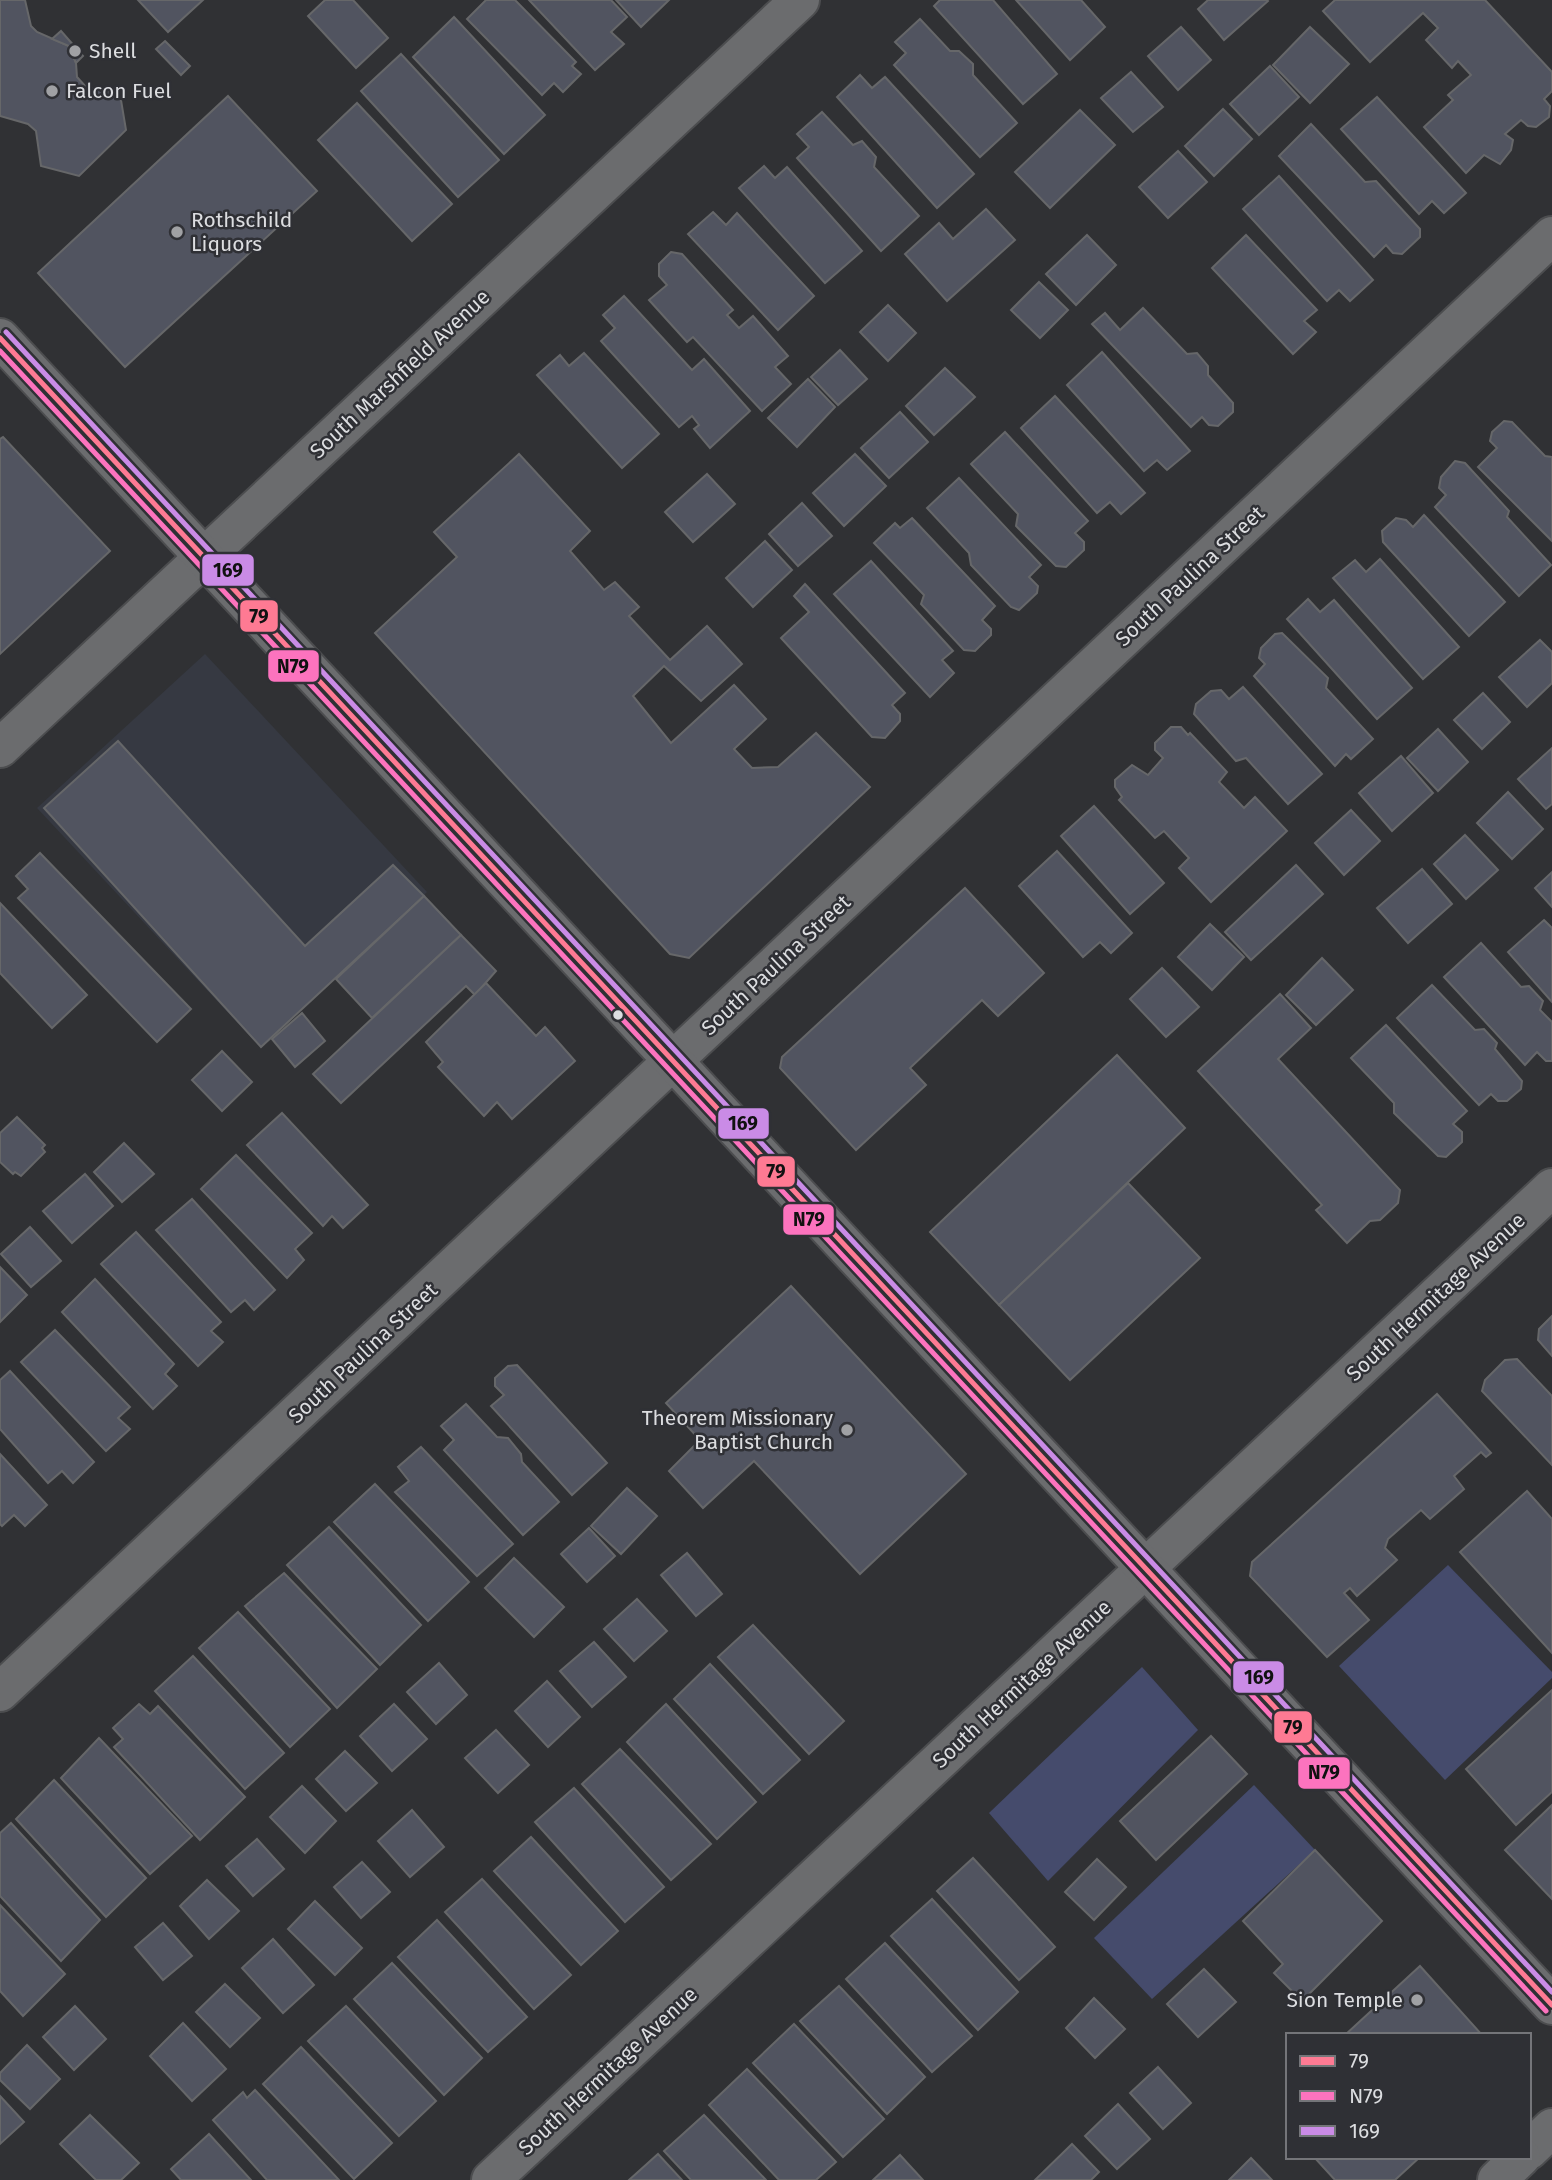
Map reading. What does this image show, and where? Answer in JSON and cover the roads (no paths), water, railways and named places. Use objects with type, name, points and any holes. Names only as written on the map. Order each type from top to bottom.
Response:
[{"type":"street","name":"South Marshfield Avenue","points":[[0,748],[800,0]]},
{"type":"street","name":"South Paulina Street","points":[[0,1692],[1552,236]]},
{"type":"street","points":[[0,338],[1552,2005]]},
{"type":"street","name":"South Hermitage Avenue","points":[[491,2180],[1552,1188]]},
{"type":"street","points":[[1531,2148],[1552,2128]]},
{"type":"street","points":[[1497,2180],[1519,2159]]},
{"type":"place","name":"Shell","points":[[75,51]]},
{"type":"place","name":"Falcon Fuel","points":[[52,91]]},
{"type":"place","name":"Rothschild Liquors","points":[[177,232]]},
{"type":"place","name":"Theorem Missionary Baptist Church","points":[[847,1430]]},
{"type":"place","name":"Sion Temple","points":[[1417,2000]]}]
